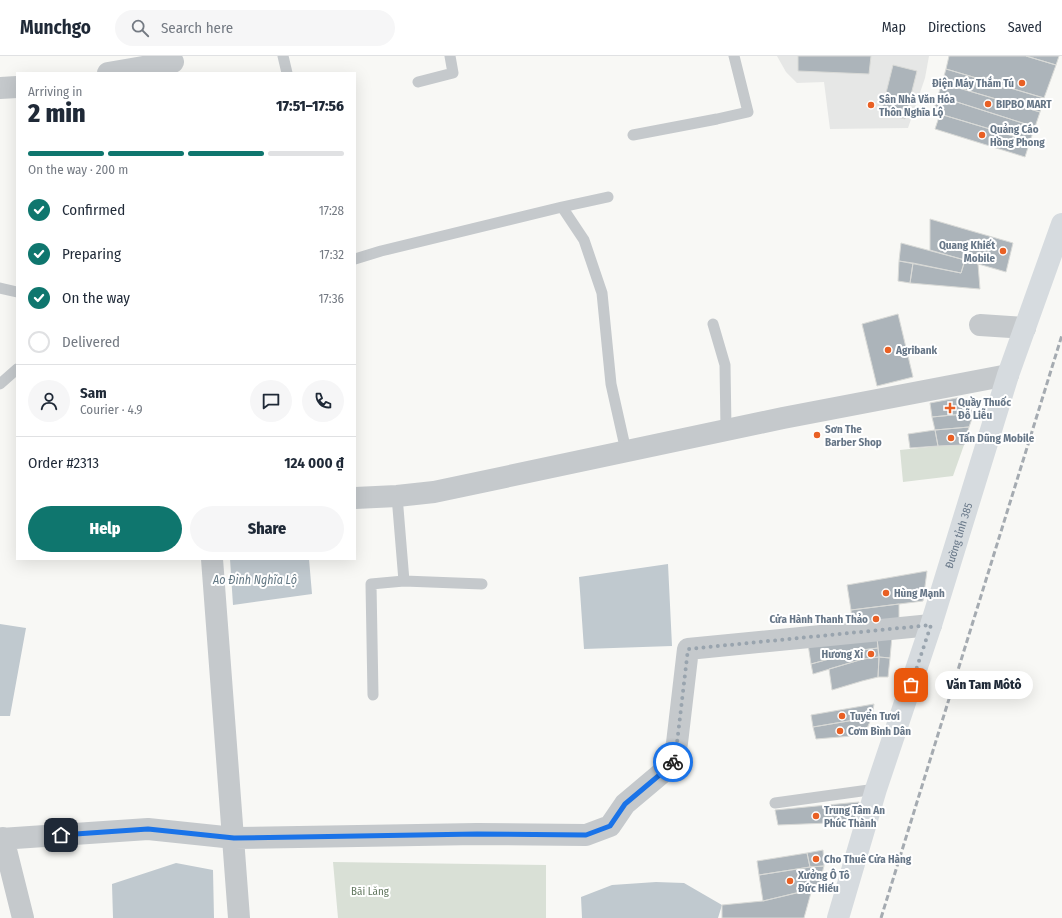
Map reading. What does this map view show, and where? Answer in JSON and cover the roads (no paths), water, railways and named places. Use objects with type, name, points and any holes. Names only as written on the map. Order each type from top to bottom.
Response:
[{"type":"main road","name":"Đường tỉnh 385","points":[[838,918],[876,789],[931,625],[1008,376],[1062,224]]},
{"type":"street","points":[[115,72],[173,64]]},
{"type":"street","points":[[0,88],[16,87]]},
{"type":"street","points":[[980,325],[1025,328]]},
{"type":"street","points":[[356,498],[434,492],[726,429],[1008,376]]},
{"type":"street","points":[[212,560],[239,918]]},
{"type":"street","points":[[23,918],[2,839],[148,829],[234,838],[477,834],[586,835],[610,826],[625,804],[673,762],[677,743],[688,649],[931,625]]},
{"type":"lane","points":[[283,56],[287,72]]},
{"type":"lane","points":[[418,82],[453,73],[450,56]]},
{"type":"lane","points":[[633,135],[748,112],[734,56]]},
{"type":"lane","points":[[356,259],[381,251],[562,206],[608,197]]},
{"type":"lane","points":[[562,206],[584,240],[602,293],[611,384],[626,451]]},
{"type":"lane","points":[[0,288],[16,292]]},
{"type":"lane","points":[[713,324],[725,366],[726,429]]},
{"type":"lane","points":[[0,384],[16,370]]},
{"type":"lane","points":[[396,496],[404,581]]},
{"type":"lane","points":[[373,695],[371,584],[404,581],[482,584]]},
{"type":"lane","points":[[775,803],[876,789]]},
{"type":"water","name":"Ao Đình Nghĩa Lộ","points":[[230,560],[309,560],[312,594],[233,605]]},
{"type":"water","points":[[668,564],[672,646],[584,649],[579,577]]},
{"type":"water","points":[[0,624],[26,628],[10,716],[0,716]]},
{"type":"water","points":[[176,863],[213,870],[214,918],[113,918],[112,884]]},
{"type":"water","points":[[656,882],[684,883],[722,905],[718,918],[582,918],[581,897],[612,885]]},
{"type":"railway","points":[[881,918],[1062,335]]},
{"type":"place","name":"Điện Máy Thắm Tú","points":[[1022,83]]},
{"type":"place","name":"BIPBO MART","points":[[988,104]]},
{"type":"place","name":"Sân Nhà Văn Hóa Thôn Nghĩa Lộ","points":[[871,105]]},
{"type":"place","name":"Quảng Cáo Hồng Phong","points":[[982,135]]},
{"type":"place","name":"Quang Khiết Mobile","points":[[1003,251]]},
{"type":"place","name":"Agribank","points":[[888,350]]},
{"type":"place","name":"Quầy Thuốc Đỗ Liễu","points":[[950,408]]},
{"type":"place","name":"Sơn The Barber Shop","points":[[817,435]]},
{"type":"place","name":"Tấn Dũng Mobile","points":[[951,438]]},
{"type":"place","name":"Hùng Mạnh","points":[[886,593]]},
{"type":"place","name":"Cửa Hành Thanh Thảo","points":[[876,619]]},
{"type":"place","name":"Hương Xì","points":[[871,654]]},
{"type":"place","name":"Văn Tam Môtô","points":[[911,685]]},
{"type":"place","name":"Tuyển Tươi","points":[[842,716]]},
{"type":"place","name":"Cơm Bình Dân","points":[[840,731]]},
{"type":"place","name":"Trung Tâm An Phúc Thành","points":[[816,816]]},
{"type":"place","name":"Cho Thuê Cửa Hàng","points":[[816,859]]},
{"type":"place","name":"Xưởng Ô Tô Đức Hiếu","points":[[790,881]]},
{"type":"park label","name":"Bãi Lăng","points":[[370,891]]}]
